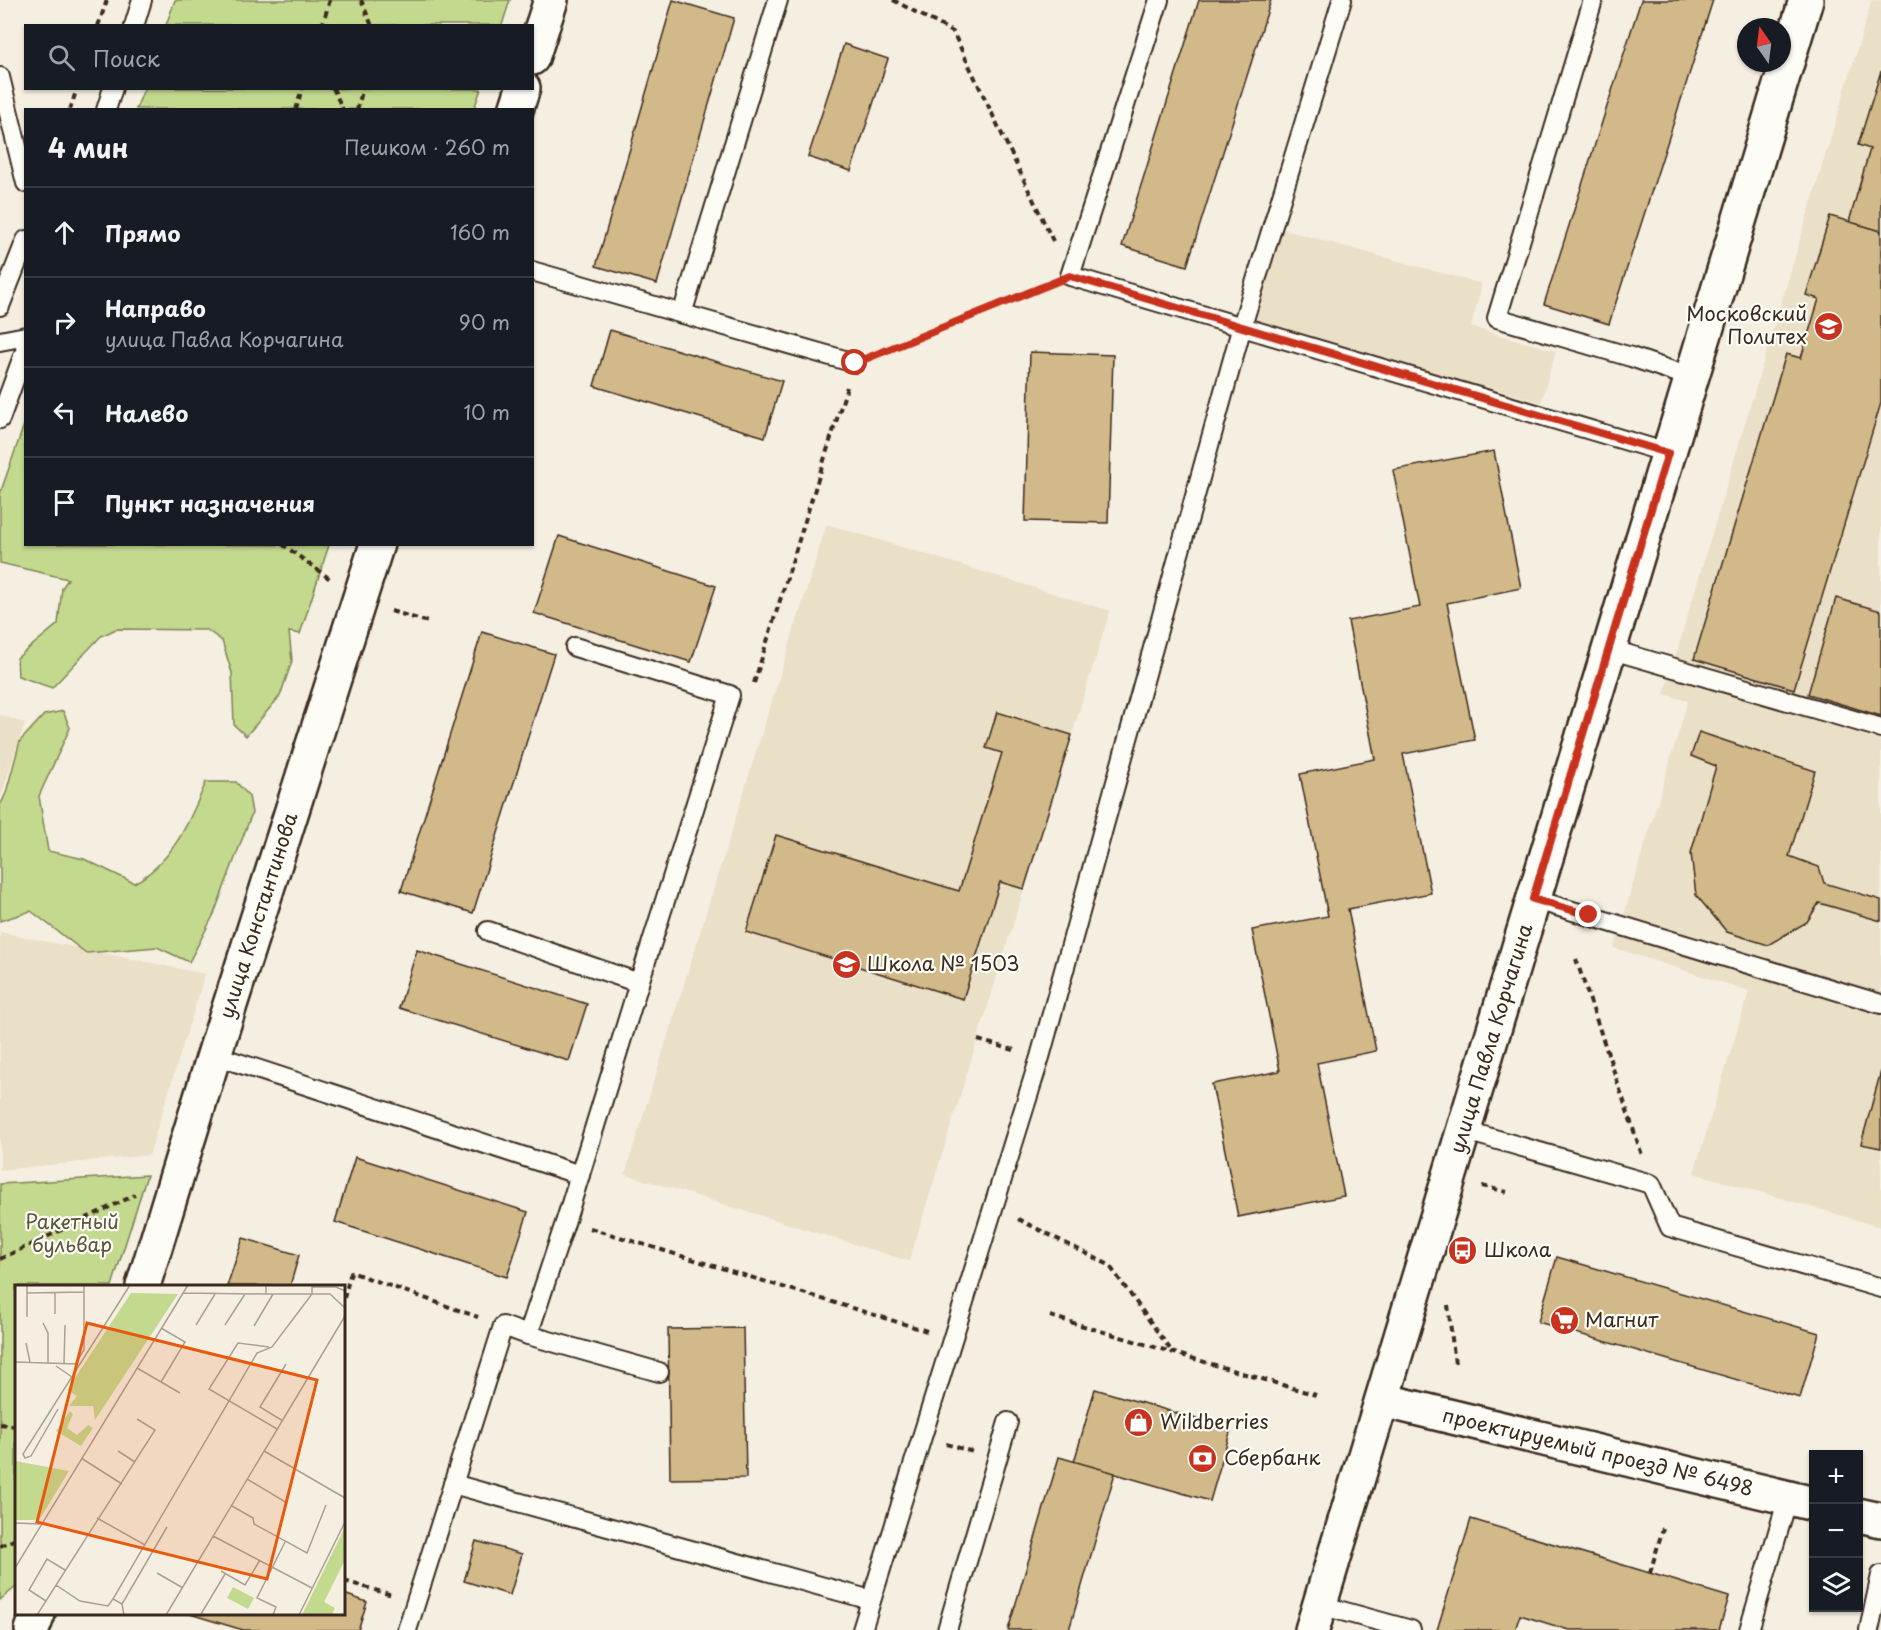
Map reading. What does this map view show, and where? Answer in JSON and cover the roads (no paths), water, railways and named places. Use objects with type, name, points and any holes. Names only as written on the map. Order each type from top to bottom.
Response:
[{"type":"street","points":[[534,52],[551,0]]},
{"type":"street","name":"улица Павла Корчагина","points":[[1316,1618],[1806,0]]},
{"type":"street","points":[[517,108],[522,90]]},
{"type":"street","name":"улица Константинова","points":[[144,1285],[214,1055],[376,546]]},
{"type":"street","name":"проектируемый проезд № 6498","points":[[1382,1400],[1801,1501]]},
{"type":"street","points":[[1863,1516],[1881,1520]]},
{"type":"street","points":[[32,1630],[38,1615]]},
{"type":"lane","points":[[135,24],[142,0]]},
{"type":"lane","points":[[682,314],[778,0]]},
{"type":"lane","points":[[1159,0],[1070,276],[1668,453]]},
{"type":"lane","points":[[862,1630],[1040,1057],[1242,326],[1342,0]]},
{"type":"lane","points":[[1593,0],[1497,318],[1631,357],[1693,378]]},
{"type":"lane","points":[[0,78],[24,175]]},
{"type":"lane","points":[[107,108],[112,90]]},
{"type":"lane","points":[[0,306],[19,277],[24,251]]},
{"type":"lane","points":[[534,272],[855,363]]},
{"type":"lane","points":[[0,341],[24,336]]},
{"type":"lane","points":[[0,419],[24,353]]},
{"type":"lane","points":[[528,1335],[730,695],[574,647]]},
{"type":"lane","points":[[1609,649],[1881,728]]},
{"type":"lane","points":[[1533,899],[1881,1004]]},
{"type":"lane","points":[[488,931],[639,983]]},
{"type":"lane","points":[[214,1055],[580,1175]]},
{"type":"lane","points":[[1463,1130],[1652,1184],[1670,1227],[1881,1288]]},
{"type":"lane","points":[[407,1630],[502,1326],[658,1372]]},
{"type":"lane","points":[[947,1630],[1008,1422]]},
{"type":"lane","points":[[453,1484],[872,1600]]},
{"type":"lane","points":[[1749,1630],[1801,1501]]},
{"type":"lane","points":[[1869,1630],[1881,1575]]},
{"type":"lane","points":[[1316,1618],[1411,1630]]},
{"type":"place","name":"Московский Политех","points":[[1828,326]]},
{"type":"place","name":"Школа № 1503","points":[[846,964]]},
{"type":"place","name":"Школа","points":[[1463,1250]]},
{"type":"place","name":"Магнит","points":[[1564,1320]]},
{"type":"place","name":"Wildberries","points":[[1139,1422]]},
{"type":"place","name":"Сбербанк","points":[[1203,1458]]},
{"type":"park label","name":"Ракетный бульвар","points":[[72,1234]]}]
